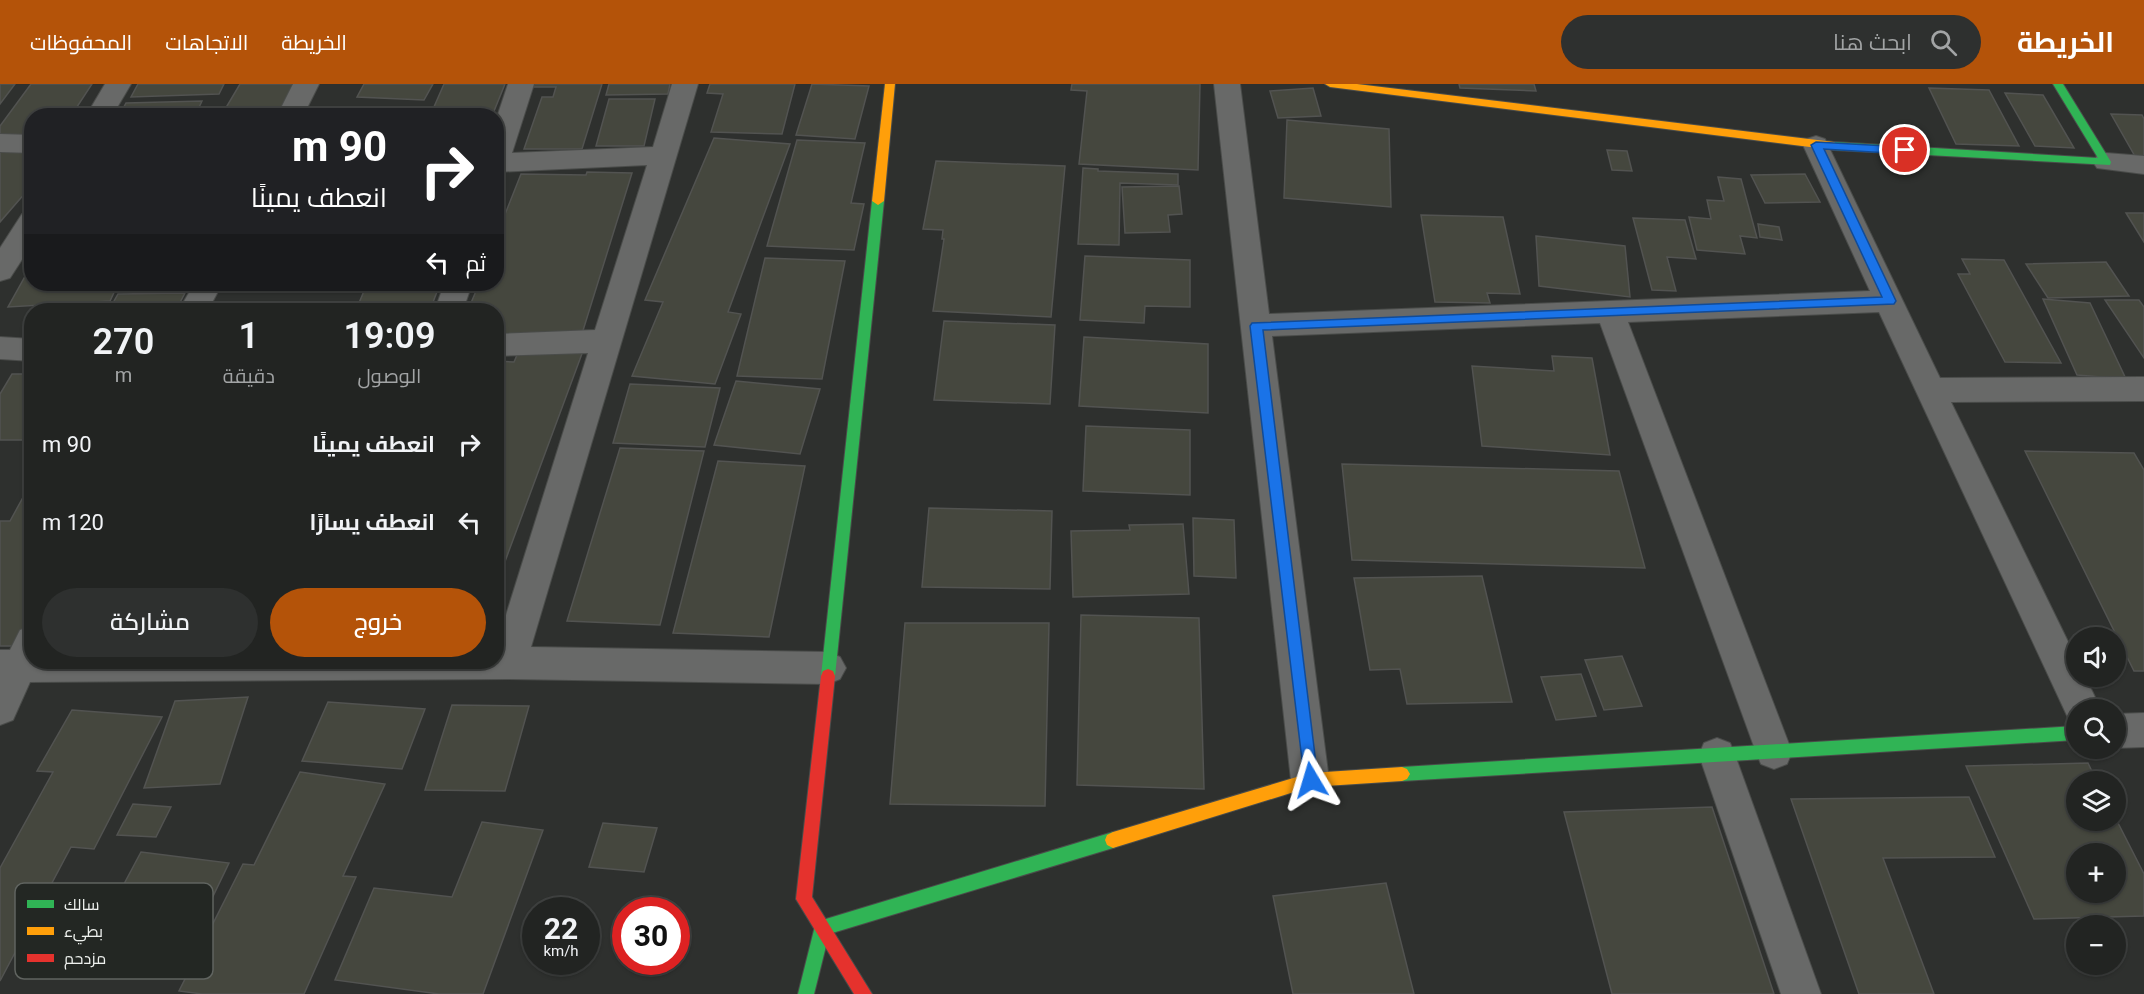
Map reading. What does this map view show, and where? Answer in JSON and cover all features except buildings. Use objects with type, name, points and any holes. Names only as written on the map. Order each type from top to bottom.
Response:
[{"type":"street","points":[[104,108],[118,84]]},
{"type":"street","points":[[294,108],[306,84]]},
{"type":"street","points":[[504,139],[522,84]]},
{"type":"street","points":[[509,663],[685,84]]},
{"type":"street","points":[[864,994],[804,899],[890,84]]},
{"type":"street","points":[[1227,84],[1311,780]]},
{"type":"street","points":[[1329,84],[1816,145],[2144,165]]},
{"type":"street","points":[[2058,84],[2106,162]]},
{"type":"street","points":[[0,143],[24,144]]},
{"type":"street","points":[[1816,145],[2078,699]]},
{"type":"street","points":[[504,163],[663,155]]},
{"type":"street","points":[[2,265],[24,233]]},
{"type":"street","points":[[1256,326],[1890,301]]},
{"type":"street","points":[[1610,312],[1774,752]]},
{"type":"street","points":[[504,345],[607,341]]},
{"type":"street","points":[[0,348],[24,350]]},
{"type":"street","points":[[1930,390],[2144,388]]},
{"type":"street","points":[[0,708],[17,657]]},
{"type":"street","points":[[504,663],[828,668]]},
{"type":"street","points":[[2126,731],[2144,730]]},
{"type":"street","points":[[822,928],[1311,780],[2066,734]]},
{"type":"street","points":[[1717,755],[1801,994]]},
{"type":"street","points":[[806,994],[822,928]]},
{"type":"traffic: fast","points":[[1834,146],[2106,162],[2058,84]]},
{"type":"traffic: fast","points":[[828,676],[878,201]]},
{"type":"traffic: fast","points":[[1402,774],[2066,734]]},
{"type":"traffic: fast","points":[[806,994],[822,928],[1113,840]]},
{"type":"traffic: slow","points":[[878,201],[890,84]]},
{"type":"traffic: slow","points":[[1330,84],[1834,146]]},
{"type":"traffic: slow","points":[[1113,840],[1310,780],[1402,774]]},
{"type":"traffic: jam","points":[[828,676],[804,899],[864,994]]},
{"type":"route","points":[[1311,780],[1256,326],[1890,301],[1816,145],[1905,150]]}]
